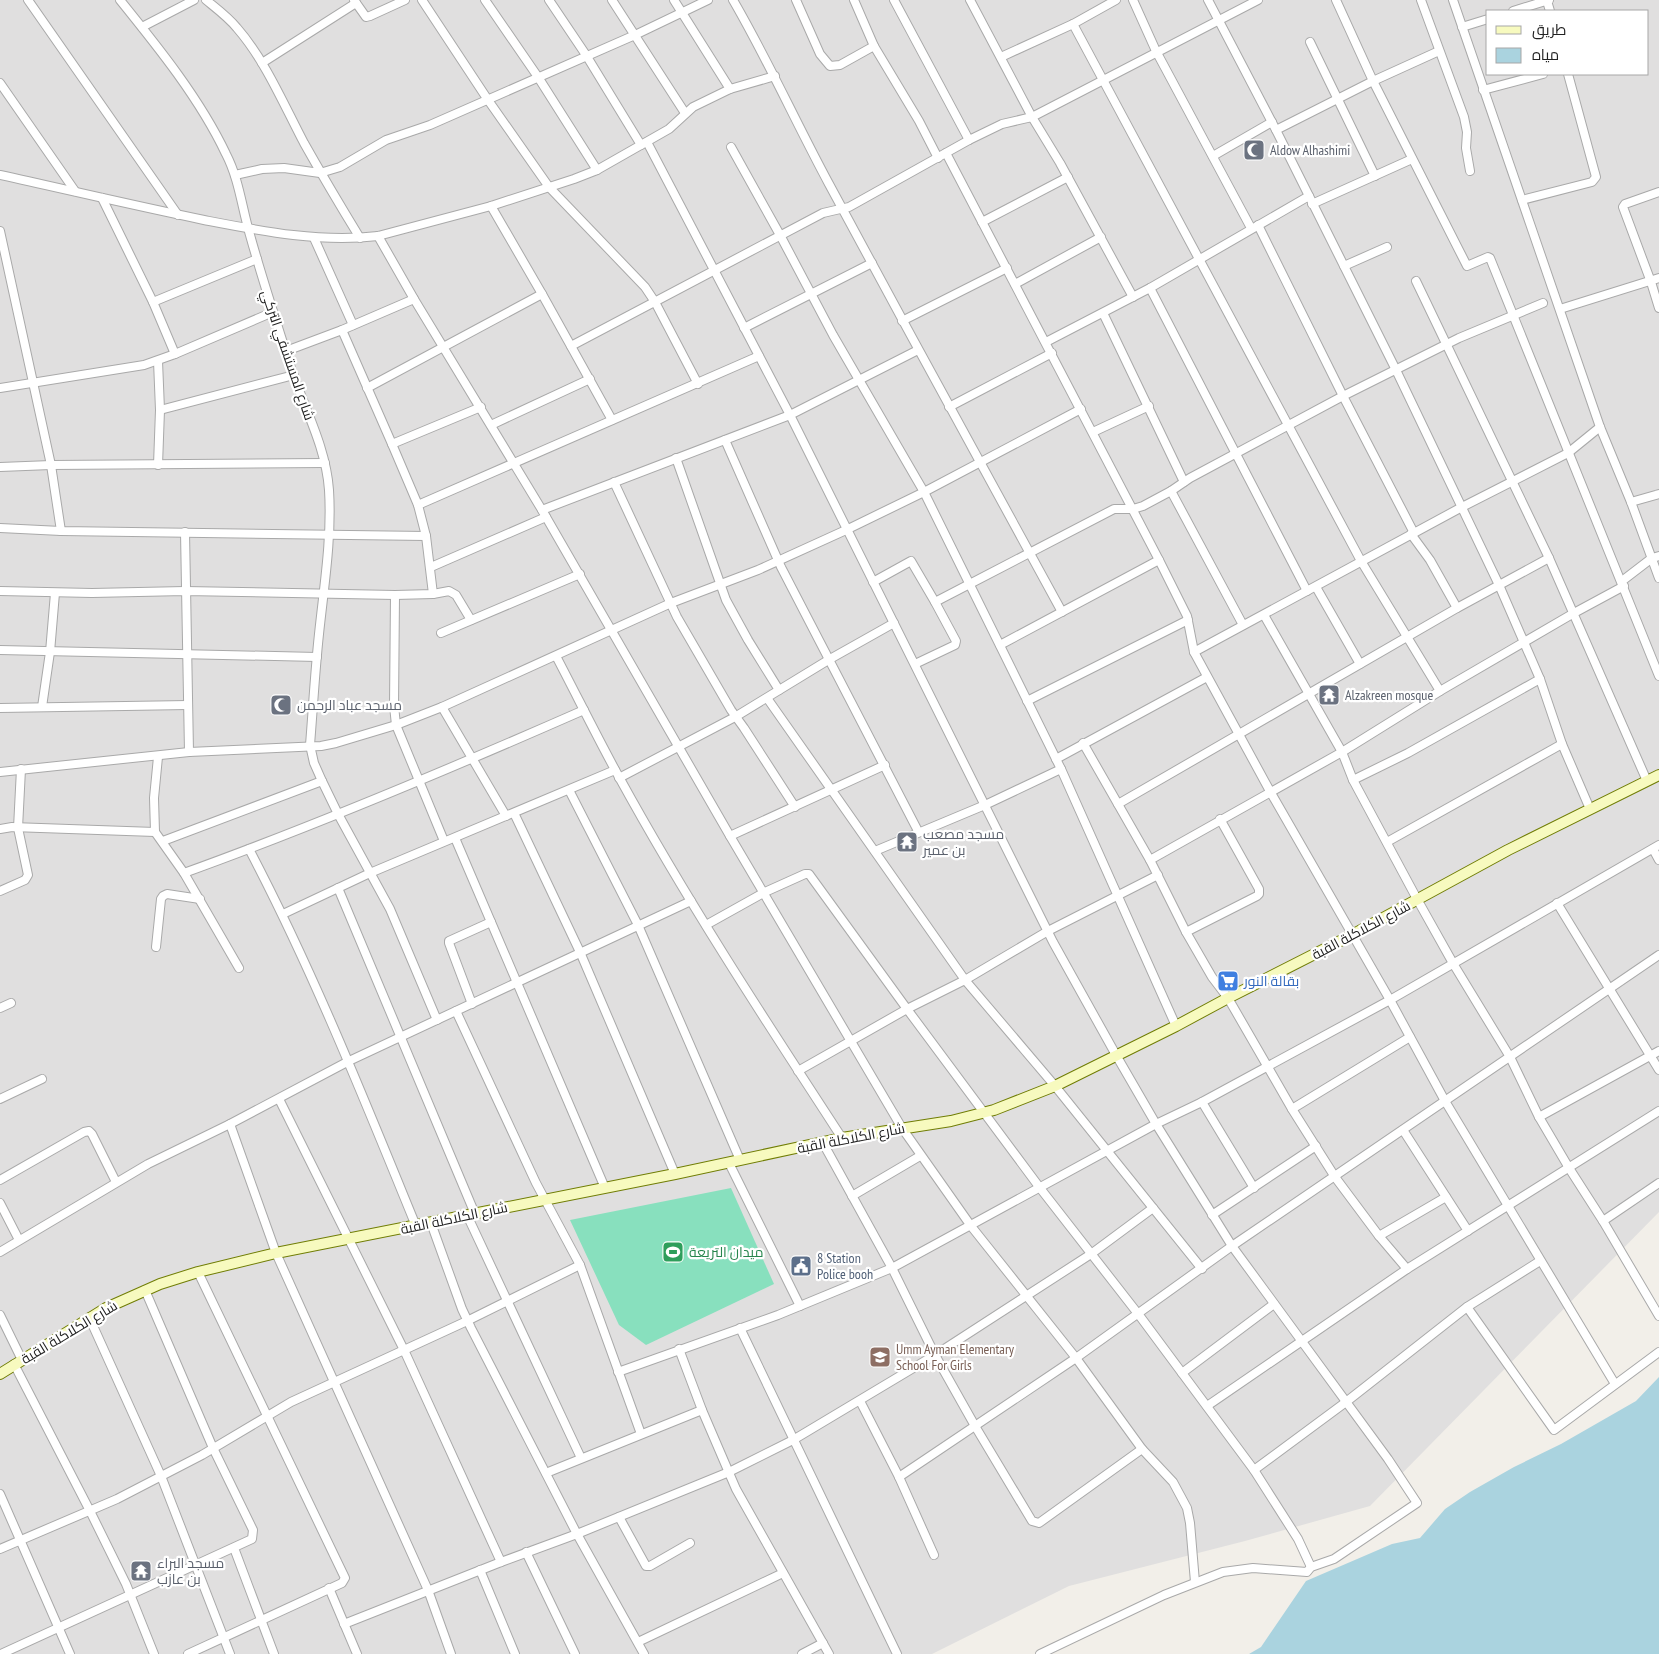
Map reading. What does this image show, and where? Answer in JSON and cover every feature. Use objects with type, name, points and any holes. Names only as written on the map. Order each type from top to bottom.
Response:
[{"type":"street","points":[[28,0],[178,215]]},
{"type":"street","name":"شارع المستشفي التركي","points":[[120,0],[178,76],[211,126],[227,155],[235,176],[248,229],[273,312],[320,445],[329,491],[329,535],[310,745],[314,763],[322,782],[390,909],[437,1020]]},
{"type":"street","points":[[142,27],[194,0]]},
{"type":"street","points":[[206,0],[237,28],[262,64],[320,172],[360,238]]},
{"type":"street","points":[[262,64],[355,1],[366,17],[405,0]]},
{"type":"street","points":[[422,0],[488,100],[549,187],[641,282],[655,302],[698,384]]},
{"type":"street","points":[[485,0],[538,77],[597,170]]},
{"type":"street","points":[[549,0],[644,143],[714,271],[790,415],[1048,931],[1116,1055],[1156,1124],[1232,1246],[1418,1504],[1334,1559],[1311,1567],[1307,1572],[1253,1568],[1223,1572],[1195,1582],[1040,1654]]},
{"type":"street","points":[[612,0],[685,113]]},
{"type":"street","points":[[674,0],[730,90]]},
{"type":"street","points":[[235,176],[262,169],[284,168],[320,172],[340,167],[386,140],[415,132],[635,35],[708,0]]},
{"type":"street","points":[[733,0],[760,47],[807,143],[902,321],[1062,612]]},
{"type":"street","points":[[796,0],[820,54],[830,66],[840,65],[874,46]]},
{"type":"street","points":[[854,0],[874,46],[919,121],[938,158]]},
{"type":"street","points":[[894,0],[969,140]]},
{"type":"street","points":[[971,0],[1032,117],[1068,177],[1133,297]]},
{"type":"street","points":[[1001,58],[1073,24],[1116,0]]},
{"type":"street","points":[[1133,0],[1156,51],[1254,227],[1413,534],[1457,608]]},
{"type":"street","points":[[1208,0],[1272,122],[1500,584],[1540,679],[1562,744],[1590,809]]},
{"type":"street","points":[[571,346],[823,213],[843,210],[969,140],[1002,124],[1032,117],[1156,51],[1258,0]]},
{"type":"street","points":[[1336,0],[1373,81],[1466,266],[1489,257],[1659,676]]},
{"type":"street","points":[[1421,0],[1460,103],[1467,128],[1465,142],[1470,171]]},
{"type":"street","points":[[1453,0],[1600,427],[1655,557],[1659,578]]},
{"type":"street","points":[[1516,10],[1548,0]]},
{"type":"street","points":[[1462,27],[1486,20]]},
{"type":"street","points":[[1073,24],[1362,561],[1440,691]]},
{"type":"street","points":[[1310,42],[1375,176]]},
{"type":"street","points":[[1276,130],[1373,81],[1439,51]]},
{"type":"street","points":[[1483,90],[1539,75]]},
{"type":"street","points":[[1522,200],[1592,182],[1596,178],[1568,75]]},
{"type":"street","points":[[0,175],[248,229],[314,238],[378,236],[491,206],[597,170],[669,129],[693,107],[730,90],[774,76]]},
{"type":"street","points":[[0,84],[75,191]]},
{"type":"street","points":[[1213,156],[1272,122]]},
{"type":"street","points":[[731,147],[858,380],[924,492],[971,584],[1061,768],[1176,1026]]},
{"type":"street","points":[[946,153],[1159,560],[1188,620],[1190,640],[1207,677],[1445,1101],[1616,1384]]},
{"type":"street","points":[[1046,342],[1150,288],[1254,227],[1311,200],[1375,176],[1412,159]]},
{"type":"street","points":[[982,222],[1068,177]]},
{"type":"street","points":[[1659,192],[1625,204],[1623,207],[1655,280],[1659,308]]},
{"type":"street","points":[[102,198],[153,302],[175,354]]},
{"type":"street","points":[[491,206],[612,420]]},
{"type":"street","points":[[0,232],[50,465],[61,531]]},
{"type":"street","points":[[378,236],[580,574],[730,836],[765,892],[902,1128],[971,1226],[1076,1358],[1142,1449],[1173,1482],[1187,1508],[1192,1536],[1195,1582]]},
{"type":"street","points":[[314,238],[353,325]]},
{"type":"street","points":[[1015,284],[1102,238]]},
{"type":"street","points":[[1344,266],[1387,247]]},
{"type":"street","points":[[153,302],[257,259]]},
{"type":"street","points":[[744,328],[872,263]]},
{"type":"street","points":[[902,321],[1007,268]]},
{"type":"street","points":[[1560,309],[1655,280]]},
{"type":"street","points":[[1416,281],[1574,613],[1647,781]]},
{"type":"street","points":[[1150,288],[1307,591]]},
{"type":"street","points":[[367,388],[542,294]]},
{"type":"street","points":[[286,351],[342,330],[414,299]]},
{"type":"street","points":[[935,602],[1114,509],[1133,509],[1143,506],[1343,396],[1447,344],[1543,303]]},
{"type":"street","points":[[0,388],[128,368],[158,361],[273,312]]},
{"type":"street","points":[[1103,313],[1184,482]]},
{"type":"street","points":[[342,330],[418,505],[426,536],[433,594]]},
{"type":"street","points":[[431,567],[614,482],[790,415],[918,350]]},
{"type":"street","points":[[949,407],[1052,353]]},
{"type":"street","points":[[418,505],[759,356]]},
{"type":"street","points":[[158,361],[160,410],[158,465]]},
{"type":"street","points":[[160,410],[294,375]]},
{"type":"street","points":[[491,425],[590,380]]},
{"type":"street","points":[[1093,432],[1149,406]]},
{"type":"street","points":[[392,444],[481,407]]},
{"type":"street","points":[[0,772],[158,757],[189,752],[321,746],[336,744],[396,726],[671,603],[758,570],[846,530],[924,492],[1081,410]]},
{"type":"street","points":[[1194,652],[1462,506],[1568,453],[1600,427]]},
{"type":"street","points":[[725,440],[778,560],[918,831]]},
{"type":"street","points":[[676,458],[730,608],[779,690]]},
{"type":"street","points":[[0,467],[325,463]]},
{"type":"street","points":[[614,482],[671,603],[735,717],[795,807]]},
{"type":"street","points":[[1171,491],[1243,626]]},
{"type":"street","points":[[1631,502],[1659,494]]},
{"type":"street","points":[[0,528],[61,531],[426,536]]},
{"type":"street","points":[[185,532],[189,752]]},
{"type":"street","points":[[1150,860],[1342,752],[1440,691],[1623,584],[1655,557]]},
{"type":"street","points":[[1118,804],[1238,733],[1548,558]]},
{"type":"street","points":[[1000,645],[1159,560]]},
{"type":"street","points":[[873,582],[911,561],[935,602],[956,643],[915,664]]},
{"type":"street","points":[[440,633],[580,574]]},
{"type":"street","points":[[1316,587],[1360,664]]},
{"type":"street","points":[[0,591],[55,593],[185,591],[395,595],[433,594],[449,591],[456,595],[471,620]]},
{"type":"street","points":[[42,706],[50,652],[55,593]]},
{"type":"street","points":[[395,595],[394,706],[396,726],[444,841]]},
{"type":"street","points":[[1264,615],[1342,752],[1353,780],[1417,900],[1510,1057],[1540,1117],[1569,1168],[1603,1221],[1659,1316]]},
{"type":"street","points":[[1027,701],[1188,620]]},
{"type":"street","points":[[619,778],[735,717],[830,659],[894,623]]},
{"type":"street","points":[[0,650],[317,657]]},
{"type":"street","points":[[556,656],[619,778],[691,901],[842,1138]]},
{"type":"street","points":[[1056,759],[1207,677]]},
{"type":"street","points":[[1353,780],[1408,753],[1540,679]]},
{"type":"street","points":[[767,698],[965,980],[1056,1086],[1202,1269]]},
{"type":"street","points":[[0,708],[188,705]]},
{"type":"street","points":[[442,707],[473,759],[510,814],[580,952],[675,1174]]},
{"type":"street","points":[[184,873],[338,814],[473,759],[584,710]]},
{"type":"street","points":[[1083,743],[1150,860],[1186,932],[1212,977],[1228,998],[1292,1109],[1335,1177],[1379,1236],[1407,1269]]},
{"type":"street","points":[[1387,842],[1562,744]]},
{"type":"street","points":[[158,757],[154,798],[155,832],[184,873],[239,968]]},
{"type":"street","points":[[730,836],[885,765]]},
{"type":"street","points":[[875,850],[985,805],[1061,768]]},
{"type":"street","points":[[0,892],[25,880],[28,875],[18,828],[21,769]]},
{"type":"street","points":[[283,914],[370,873],[615,770]]},
{"type":"street","name":"شارع الكلاكلة القبة","points":[[0,1374],[89,1318],[145,1290],[198,1272],[276,1253],[675,1174],[842,1138],[952,1121],[985,1113],[1056,1086],[1176,1026],[1352,935],[1500,854],[1659,775]]},
{"type":"street","points":[[163,842],[322,782]]},
{"type":"street","points":[[569,790],[638,924],[740,1160]]},
{"type":"street","points":[[1186,932],[1259,894],[1220,819]]},
{"type":"street","points":[[0,829],[155,832]]},
{"type":"street","points":[[455,838],[605,1188]]},
{"type":"street","points":[[618,1372],[800,1306],[892,1268],[1107,1150],[1202,1102],[1454,965],[1557,903],[1656,847],[1659,860]]},
{"type":"street","points":[[249,849],[283,914],[349,1060],[416,1226]]},
{"type":"street","points":[[706,925],[765,892],[805,874],[809,874],[906,1009],[1040,1188],[1139,1315],[1254,1470],[1298,1539],[1311,1567]]},
{"type":"street","points":[[798,1071],[906,1009],[965,980],[1048,931],[1158,875]]},
{"type":"street","points":[[338,888],[506,1301],[581,1458]]},
{"type":"street","points":[[156,947],[161,899],[163,896],[167,894],[200,899]]},
{"type":"street","points":[[0,1252],[148,1164],[279,1099],[349,1060],[456,1012],[638,924],[691,901]]},
{"type":"street","points":[[1557,903],[1659,1070]]},
{"type":"street","points":[[472,1004],[448,943],[491,922]]},
{"type":"street","points":[[899,1477],[1139,1315],[1232,1246],[1659,955]]},
{"type":"street","points":[[0,1008],[11,1003]]},
{"type":"street","points":[[456,1012],[545,1199],[580,1265],[641,1434]]},
{"type":"street","points":[[1292,1109],[1410,1037]]},
{"type":"street","points":[[1540,1117],[1659,1051]]},
{"type":"street","points":[[0,1099],[42,1079]]},
{"type":"street","points":[[279,1099],[404,1350],[501,1562]]},
{"type":"street","points":[[1202,1102],[1254,1188]]},
{"type":"street","points":[[1207,1406],[1407,1269],[1659,1111]]},
{"type":"street","points":[[230,1124],[276,1253],[428,1590],[451,1654]]},
{"type":"street","points":[[1403,1130],[1468,1231]]},
{"type":"street","points":[[0,1180],[84,1132],[89,1131],[116,1182]]},
{"type":"street","points":[[823,1143],[892,1268],[935,1355],[1032,1522],[1036,1523],[1142,1449]]},
{"type":"street","points":[[1212,1215],[1316,1146]]},
{"type":"street","points":[[852,1196],[920,1156]]},
{"type":"street","points":[[729,1163],[800,1306]]},
{"type":"street","points":[[1603,1221],[1659,1183]]},
{"type":"street","points":[[1379,1236],[1446,1197]]},
{"type":"street","points":[[0,1203],[19,1240]]},
{"type":"street","points":[[344,1624],[526,1552],[578,1534],[728,1472],[793,1440],[935,1355],[1091,1254],[1154,1208]]},
{"type":"street","points":[[431,1223],[467,1321],[578,1534],[644,1654]]},
{"type":"street","points":[[1254,1470],[1346,1402],[1467,1307],[1540,1261]]},
{"type":"street","points":[[0,1550],[161,1476],[266,1416],[580,1265]]},
{"type":"street","points":[[188,1654],[342,1582],[345,1578],[198,1272]]},
{"type":"street","points":[[2,1652],[252,1539],[253,1530],[213,1448],[145,1290]]},
{"type":"street","points":[[1182,1373],[1274,1304]]},
{"type":"street","points":[[1467,1307],[1554,1430],[1659,1352]]},
{"type":"street","points":[[0,1315],[18,1362],[131,1594],[154,1654]]},
{"type":"street","points":[[89,1318],[161,1476],[230,1654]]},
{"type":"street","points":[[740,1328],[897,1654]]},
{"type":"street","points":[[679,1349],[728,1472],[748,1513],[829,1654]]},
{"type":"street","points":[[860,1401],[899,1477],[934,1555]]},
{"type":"street","points":[[546,1473],[702,1410]]},
{"type":"street","points":[[0,1494],[70,1654]]},
{"type":"street","points":[[619,1517],[646,1566],[650,1566],[690,1543]]},
{"type":"street","points":[[234,1548],[274,1654]]},
{"type":"street","points":[[526,1552],[575,1654]]},
{"type":"street","points":[[480,1570],[516,1654]]},
{"type":"street","points":[[638,1642],[783,1573]]},
{"type":"street","points":[[329,1588],[357,1654]]},
{"type":"street","points":[[802,1654],[823,1643]]},
{"type":"shaded area","points":[[0,0],[1659,0],[1659,1212],[1370,1506],[1245,1541],[1069,1586],[932,1654],[0,1654]]},
{"type":"green space","name":"ميدان التريعة","points":[[731,1188],[774,1284],[646,1345],[619,1325],[570,1220]]},
{"type":"water","points":[[1659,1377],[1659,1654],[1249,1654],[1261,1647],[1306,1581],[1392,1544],[1420,1538],[1445,1509],[1470,1492],[1514,1467],[1561,1444],[1636,1401]]},
{"type":"place","name":"Aldow Alhashimi","points":[[1254,150]]},
{"type":"place","name":"Alzakreen mosque","points":[[1329,695]]},
{"type":"place","name":"مسجد عباد الرحمن","points":[[281,705]]},
{"type":"place","name":"مسجد مصعب بن عمير","points":[[907,842]]},
{"type":"place","name":"بقالة النور","points":[[1228,981]]},
{"type":"place","name":"ميدان التريعة","points":[[673,1252]]},
{"type":"place","name":"8 Station Police booh","points":[[801,1266]]},
{"type":"place","name":"Umm Ayman Elementary School For Girls","points":[[880,1357]]},
{"type":"place","name":"مسجد البراء بن عازب","points":[[141,1571]]}]
